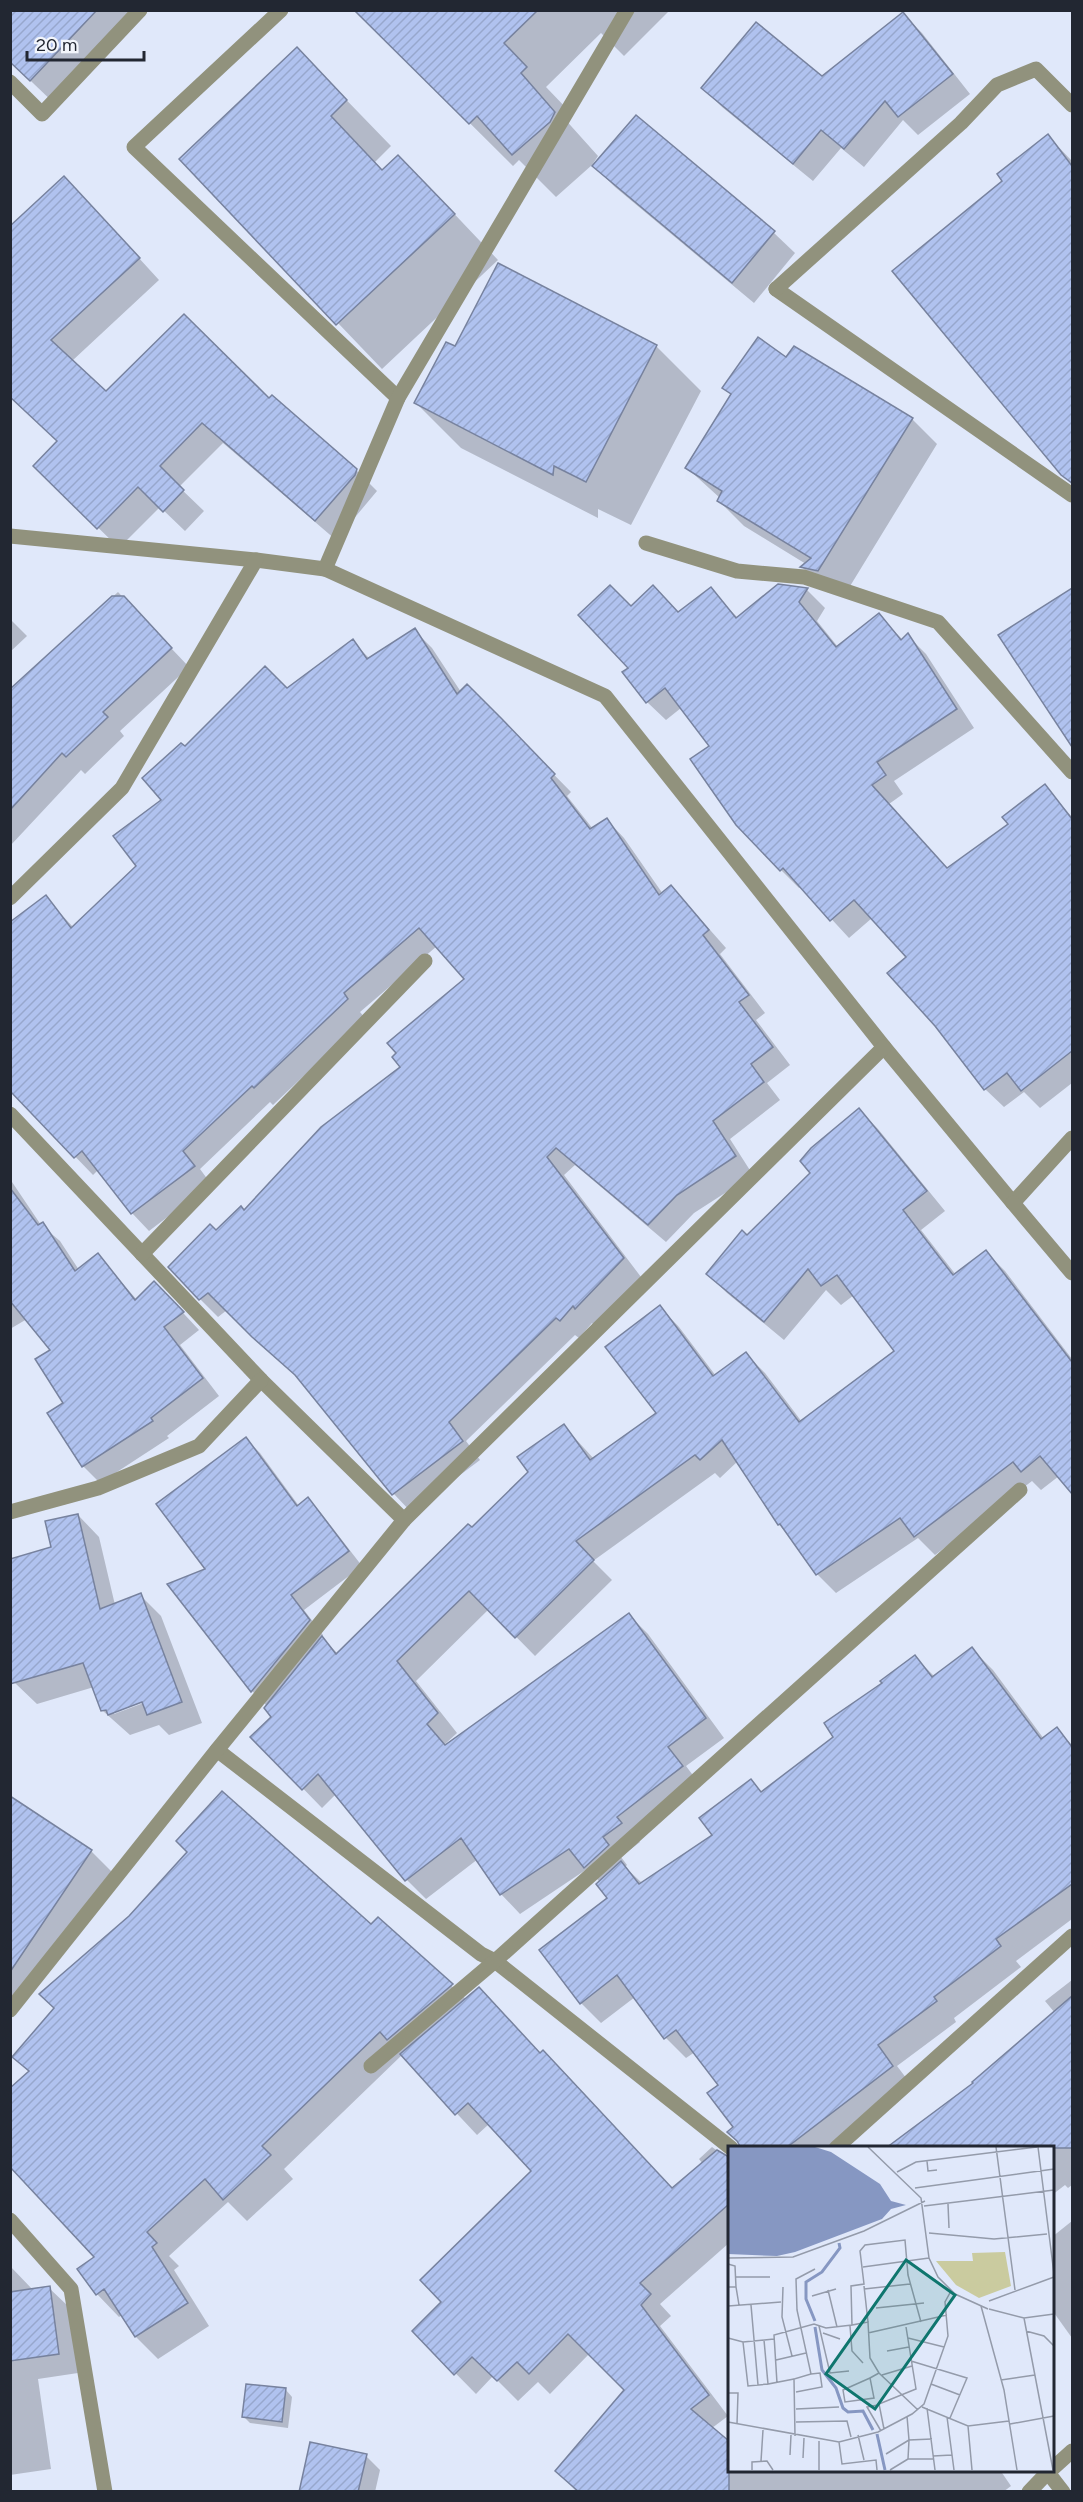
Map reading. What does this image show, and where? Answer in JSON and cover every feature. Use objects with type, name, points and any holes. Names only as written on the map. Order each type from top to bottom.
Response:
[{"type":"street","points":[[10,82],[42,114],[140,10]]},
{"type":"street","points":[[281,10],[135,147],[398,398]]},
{"type":"street","points":[[325,569],[398,398],[627,10]]},
{"type":"street","points":[[1072,105],[1036,69],[997,85],[961,123],[777,289],[1072,495]]},
{"type":"street","points":[[10,536],[325,569],[605,696],[884,1047],[1072,1273]]},
{"type":"street","points":[[646,543],[737,571],[804,577],[938,622],[1072,772]]},
{"type":"street","points":[[10,898],[122,788],[256,560]]},
{"type":"street","points":[[142,1254],[424,961]]},
{"type":"street","points":[[10,2010],[216,1750],[404,1520],[884,1047]]},
{"type":"street","points":[[10,1113],[261,1380],[404,1520]]},
{"type":"street","points":[[1013,1203],[1072,1138]]},
{"type":"street","points":[[10,1512],[98,1488],[199,1446],[261,1380]]},
{"type":"street","points":[[371,2066],[495,1961],[1020,1490]]},
{"type":"street","points":[[216,1750],[481,1954],[495,1961],[728,2146]]},
{"type":"street","points":[[838,2146],[1072,1936]]},
{"type":"street","points":[[10,2220],[71,2289],[105,2492]]},
{"type":"street","points":[[1053,2468],[1072,2451]]},
{"type":"street","points":[[1029,2492],[1048,2472]]},
{"type":"street","points":[[1050,2472],[1063,2492]]},
{"type":"building","points":[[10,10],[97,10],[30,81],[10,62]]},
{"type":"building","points":[[354,10],[538,10],[504,43],[527,67],[521,73],[555,112],[550,122],[512,155],[477,116],[469,124]]},
{"type":"building","points":[[903,12],[953,74],[898,117],[885,101],[844,149],[821,130],[793,164],[701,88],[756,22],[822,76]]},
{"type":"building","points":[[297,47],[347,100],[331,116],[382,170],[398,155],[455,214],[336,325],[179,159]]},
{"type":"building","points":[[636,115],[775,231],[732,283],[592,166]]},
{"type":"building","points":[[1048,134],[1072,166],[1072,483],[1061,475],[892,271],[1002,181],[997,174]]},
{"type":"building","points":[[64,176],[140,258],[51,340],[106,391],[184,314],[269,398],[272,395],[357,469],[355,475],[315,521],[202,423],[160,466],[184,490],[163,512],[138,487],[97,529],[33,466],[57,441],[10,397],[10,226]]},
{"type":"building","points":[[498,263],[657,345],[586,482],[554,466],[553,475],[414,403],[446,342],[455,346]]},
{"type":"building","points":[[758,337],[786,357],[794,346],[913,418],[818,571],[800,567],[811,558],[717,501],[722,491],[685,468],[731,394],[722,388]]},
{"type":"building","points":[[778,584],[808,588],[799,602],[836,647],[879,613],[901,640],[908,633],[957,709],[877,762],[886,775],[872,785],[947,868],[1008,824],[1002,817],[1045,784],[1072,819],[1072,1051],[1021,1091],[1007,1073],[984,1090],[935,1026],[887,973],[906,957],[854,900],[830,921],[783,868],[780,871],[736,825],[690,759],[709,746],[665,688],[646,703],[622,672],[628,668],[578,615],[610,585],[631,606],[653,585],[678,612],[711,587],[736,618]]},
{"type":"building","points":[[1072,588],[1072,747],[998,635]]},
{"type":"building","points":[[112,596],[124,596],[172,648],[103,712],[108,717],[66,757],[62,753],[10,810],[10,689]]},
{"type":"building","points":[[415,628],[457,694],[467,684],[502,719],[555,774],[551,778],[590,829],[607,818],[659,895],[671,885],[709,930],[703,935],[749,995],[739,1002],[773,1047],[751,1064],[764,1082],[713,1121],[736,1156],[677,1195],[648,1225],[556,1148],[547,1157],[624,1258],[575,1309],[573,1306],[560,1321],[556,1318],[449,1422],[463,1441],[392,1495],[295,1375],[252,1337],[208,1293],[199,1300],[168,1267],[210,1224],[216,1230],[241,1206],[244,1210],[321,1127],[400,1067],[392,1057],[396,1053],[387,1043],[464,979],[419,928],[344,993],[348,999],[183,1151],[195,1166],[131,1214],[82,1151],[74,1158],[10,1091],[10,922],[46,895],[71,928],[136,866],[113,836],[161,800],[142,778],[181,743],[185,746],[265,666],[287,688],[353,639],[367,659]]},
{"type":"building","points":[[859,1108],[927,1191],[903,1210],[953,1275],[986,1250],[1072,1362],[1072,1494],[1040,1456],[1021,1472],[1013,1462],[914,1537],[900,1518],[816,1575],[780,1524],[778,1525],[722,1440],[700,1460],[695,1455],[576,1541],[594,1560],[515,1638],[469,1591],[397,1661],[438,1713],[427,1724],[445,1745],[629,1613],[706,1718],[668,1747],[683,1766],[617,1817],[622,1823],[603,1837],[609,1845],[584,1868],[569,1849],[500,1895],[461,1838],[405,1881],[318,1774],[302,1790],[250,1737],[271,1717],[264,1708],[322,1636],[336,1654],[468,1524],[472,1527],[528,1472],[517,1457],[564,1424],[590,1460],[656,1413],[605,1347],[660,1305],[713,1376],[746,1352],[799,1422],[894,1351],[837,1275],[821,1286],[808,1269],[764,1322],[706,1274],[742,1230],[747,1235],[810,1173],[800,1161],[811,1148]]},
{"type":"building","points":[[10,1188],[38,1225],[43,1222],[75,1271],[98,1253],[135,1300],[154,1281],[184,1312],[164,1327],[203,1378],[151,1418],[153,1421],[82,1467],[47,1413],[63,1403],[35,1359],[50,1350],[10,1301]]},
{"type":"building","points":[[246,1437],[297,1506],[308,1497],[349,1551],[291,1595],[310,1620],[251,1692],[167,1584],[205,1569],[156,1504]]},
{"type":"building","points":[[78,1514],[100,1609],[141,1593],[182,1702],[147,1715],[142,1702],[108,1715],[106,1710],[101,1711],[83,1663],[10,1684],[10,1559],[51,1547],[45,1521]]},
{"type":"building","points":[[972,1647],[1041,1739],[1057,1727],[1072,1747],[1072,1884],[996,1939],[1001,1946],[934,1997],[937,2001],[878,2045],[893,2066],[789,2146],[740,2146],[727,2132],[733,2127],[707,2093],[718,2085],[676,2030],[664,2039],[617,1975],[580,2004],[539,1950],[607,1898],[596,1884],[621,1861],[639,1884],[712,1835],[699,1818],[751,1779],[761,1792],[833,1737],[824,1723],[882,1683],[880,1681],[915,1655],[932,1677]]},
{"type":"building","points":[[222,1791],[371,1924],[378,1917],[453,1984],[387,2040],[380,2032],[262,2146],[271,2155],[223,2200],[205,2179],[147,2232],[157,2243],[152,2247],[188,2303],[135,2337],[104,2289],[96,2295],[77,2269],[94,2257],[10,2167],[10,2088],[29,2071],[12,2057],[54,2008],[39,1994],[129,1916],[187,1852],[176,1841]]},
{"type":"building","points":[[10,1796],[92,1850],[10,1972]]},
{"type":"building","points":[[479,1987],[540,2053],[543,2050],[672,2188],[717,2150],[728,2156],[728,2205],[640,2283],[651,2294],[641,2305],[709,2395],[691,2409],[728,2440],[729,2492],[579,2492],[555,2471],[624,2390],[568,2334],[529,2374],[517,2362],[497,2381],[472,2357],[454,2375],[412,2331],[441,2302],[420,2280],[531,2171],[468,2103],[455,2115],[400,2054]]},
{"type":"building","points":[[1072,1996],[1072,2148],[889,2146],[972,2082]]},
{"type":"building","points":[[50,2286],[59,2354],[10,2361],[10,2292]]},
{"type":"building","points":[[246,2384],[286,2388],[282,2422],[242,2417]]},
{"type":"building","points":[[310,2442],[367,2454],[358,2492],[299,2492]]}]
